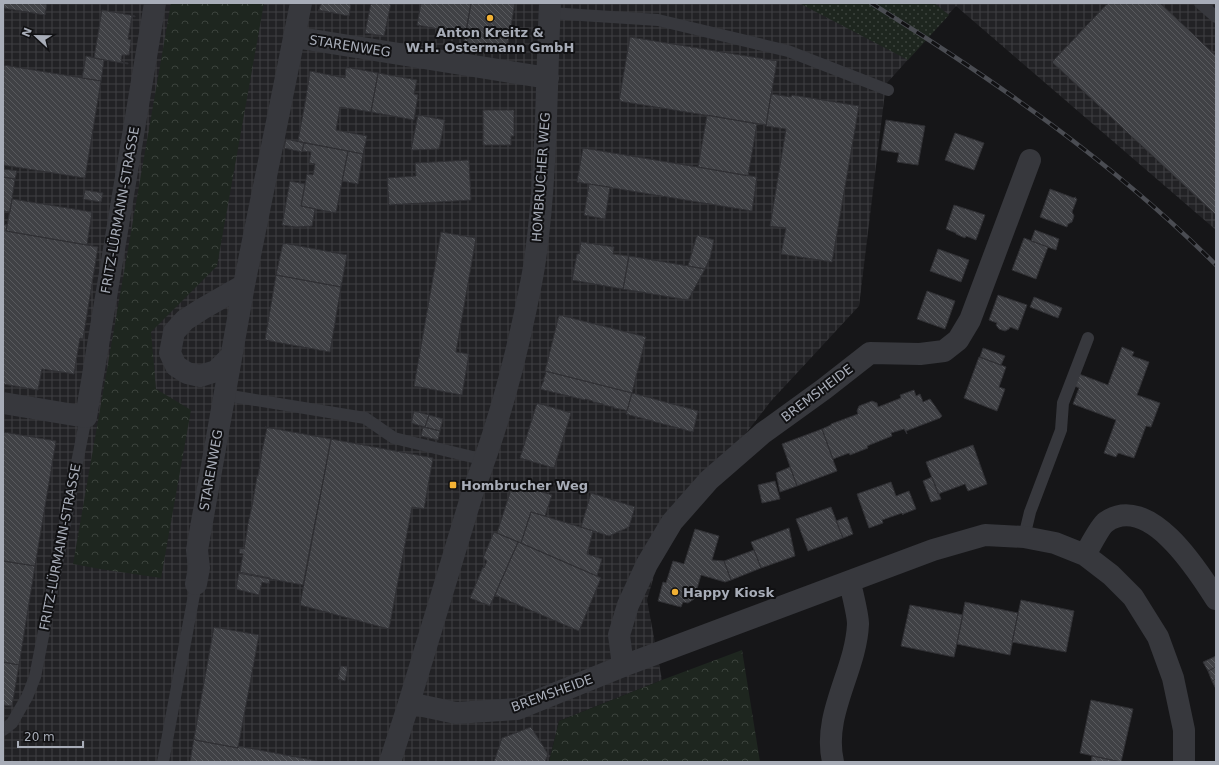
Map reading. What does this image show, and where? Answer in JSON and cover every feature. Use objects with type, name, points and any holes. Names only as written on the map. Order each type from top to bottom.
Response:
[{"type":"street","name":"FRITZ-LÜRMANN-STRASSE","points":[[86,417],[155,3]]},
{"type":"street","name":"STARENWEG","points":[[196,584],[199,568],[197,550],[231,356],[300,3]]},
{"type":"street","name":"HOMBRUCHER WEG","points":[[390,762],[473,491],[485,460],[512,370],[535,261],[542,200],[550,8]]},
{"type":"street","name":"STARENWEG","points":[[294,37],[548,78]]},
{"type":"street","name":"BREMSHEIDE","points":[[623,666],[619,635],[628,605],[646,564],[672,522],[709,480],[763,433],[824,389],[870,353],[920,354],[944,351],[958,340],[970,320],[1030,160]]},
{"type":"street","points":[[231,356],[216,371],[200,376],[187,373],[176,366],[170,352],[174,332],[185,320],[244,285]]},
{"type":"street","points":[[3,403],[86,417]]},
{"type":"street","points":[[1085,555],[1104,523],[1117,516],[1129,515],[1149,521],[1167,534],[1202,577],[1216,599]]},
{"type":"street","name":"BREMSHEIDE","points":[[409,703],[456,713],[517,709],[623,666],[933,550],[985,535],[1024,537],[1055,543],[1085,555],[1111,575],[1133,597],[1158,637],[1173,678],[1184,730],[1184,762]]},
{"type":"street","points":[[833,762],[831,756],[832,734],[836,705],[854,647],[858,623],[850,582]]},
{"type":"lane","points":[[1200,3],[1216,17]]},
{"type":"lane","points":[[550,8],[658,20],[788,51],[888,90]]},
{"type":"lane","points":[[1024,537],[1030,512],[1060,430],[1063,403],[1088,338]]},
{"type":"lane","points":[[225,395],[365,418],[394,438],[485,460]]},
{"type":"lane","name":"FRITZ-LÜRMANN-STRASSE","points":[[3,730],[12,723],[27,697],[35,677],[86,417]]},
{"type":"lane","points":[[163,762],[196,584]]},
{"type":"shaded area","points":[[3,3],[1216,3],[1216,230],[956,6],[886,84],[859,306],[771,401],[665,538],[647,600],[662,680],[559,721],[549,762],[3,762]]},
{"type":"green space","points":[[171,3],[264,3],[217,266],[151,332],[156,389],[191,410],[161,578],[73,564]]},
{"type":"green space","points":[[799,3],[934,3],[949,15],[908,60]]},
{"type":"green space","points":[[742,650],[760,762],[549,762],[559,721]]},
{"type":"building","points":[[3,3],[47,3],[45,15],[3,8]]},
{"type":"building","points":[[321,3],[351,3],[349,16],[318,10]]},
{"type":"building","points":[[371,3],[391,3],[384,36],[365,33]]},
{"type":"building","points":[[421,3],[471,3],[466,34],[417,25]]},
{"type":"building","name":"Anton Kreitz & W.H. Ostermann GmbH","points":[[471,3],[515,3],[506,54],[463,46]]},
{"type":"building","points":[[1108,3],[1160,3],[1216,56],[1216,215],[1052,62]]},
{"type":"building","points":[[102,10],[135,16],[132,16],[128,39],[131,40],[129,55],[122,55],[121,62],[128,64],[94,58]]},
{"type":"building","points":[[630,37],[777,61],[766,125],[619,101]]},
{"type":"building","points":[[86,56],[104,60],[101,81],[82,78]]},
{"type":"building","points":[[3,65],[101,81],[85,178],[3,165]]},
{"type":"building","points":[[346,67],[378,73],[371,112],[340,107],[336,130],[367,136],[363,154],[297,141],[310,71],[345,78]]},
{"type":"building","points":[[378,73],[417,80],[414,94],[418,95],[414,120],[371,112]]},
{"type":"building","points":[[771,94],[791,97],[792,95],[859,106],[832,262],[781,254],[786,228],[770,226],[786,129],[766,126]]},
{"type":"building","points":[[483,110],[514,110],[514,136],[511,136],[511,145],[483,145]]},
{"type":"building","points":[[418,115],[445,120],[439,149],[411,150]]},
{"type":"building","points":[[707,115],[757,124],[748,176],[698,167]]},
{"type":"building","points":[[886,120],[925,126],[918,165],[897,162],[899,153],[881,150]]},
{"type":"building","points":[[955,133],[984,143],[974,170],[945,160]]},
{"type":"building","points":[[286,139],[304,143],[302,152],[284,148]]},
{"type":"building","points":[[304,143],[348,151],[336,213],[301,206],[307,174],[313,175],[315,164],[309,163],[311,152],[302,151]]},
{"type":"building","points":[[583,148],[757,177],[752,211],[577,182]]},
{"type":"building","points":[[348,151],[363,154],[358,184],[342,181]]},
{"type":"building","points":[[469,160],[471,200],[389,205],[387,178],[416,176],[415,163]]},
{"type":"building","points":[[3,169],[17,171],[15,179],[3,177]]},
{"type":"building","points":[[3,177],[15,179],[10,212],[3,211]]},
{"type":"building","points":[[290,181],[305,184],[301,206],[315,209],[312,226],[296,227],[282,225]]},
{"type":"building","points":[[589,184],[610,187],[605,219],[584,215]]},
{"type":"building","points":[[1050,189],[1074,198],[1076,197],[1075,198],[1077,199],[1072,212],[1074,216],[1072,222],[1068,224],[1067,227],[1040,217]]},
{"type":"building","points":[[85,190],[103,193],[101,202],[83,199]]},
{"type":"building","points":[[12,199],[92,212],[87,245],[6,231]]},
{"type":"building","points":[[954,205],[985,215],[976,240],[966,236],[965,238],[946,229]]},
{"type":"building","points":[[3,224],[7,225],[6,231],[98,247],[83,339],[80,338],[74,374],[42,369],[38,390],[3,384]]},
{"type":"building","points":[[1035,230],[1059,239],[1056,250],[1031,241]]},
{"type":"building","points":[[441,232],[476,238],[456,352],[469,354],[462,395],[414,386]]},
{"type":"building","points":[[697,235],[714,240],[710,258],[705,269],[688,266]]},
{"type":"building","points":[[1024,238],[1048,247],[1036,279],[1012,270]]},
{"type":"building","points":[[581,242],[614,247],[613,254],[629,256],[623,289],[572,280]]},
{"type":"building","points":[[283,243],[347,255],[341,287],[276,275]]},
{"type":"building","points":[[938,249],[969,260],[961,282],[930,271]]},
{"type":"building","points":[[629,256],[705,269],[688,300],[623,289]]},
{"type":"building","points":[[276,275],[341,287],[330,352],[265,340]]},
{"type":"building","points":[[927,291],[955,301],[945,329],[917,319]]},
{"type":"building","points":[[998,295],[1027,305],[1018,330],[1010,327],[1005,331],[999,329],[996,325],[997,323],[989,320]]},
{"type":"building","points":[[1034,297],[1062,308],[1058,318],[1030,307]]},
{"type":"building","points":[[559,315],[646,337],[632,393],[545,371]]},
{"type":"building","points":[[1122,347],[1134,352],[1132,356],[1149,362],[1137,395],[1160,403],[1151,427],[1146,426],[1134,458],[1118,453],[1116,457],[1104,453],[1116,420],[1073,404],[1079,388],[1075,386],[1079,374],[1108,385]]},
{"type":"building","points":[[983,348],[1005,356],[1001,365],[980,357]]},
{"type":"building","points":[[979,357],[1006,367],[999,387],[1005,389],[997,411],[964,398]]},
{"type":"building","points":[[545,371],[632,393],[627,411],[593,401],[540,389],[546,373]]},
{"type":"building","points":[[914,390],[916,396],[920,394],[923,402],[930,399],[942,416],[940,418],[906,431],[907,434],[904,429],[891,433],[892,436],[867,446],[868,448],[850,455],[849,453],[833,459],[822,429],[858,414],[857,411],[859,406],[872,401],[877,403],[878,407],[901,398],[900,395]]},
{"type":"building","points":[[632,393],[698,411],[693,432],[626,414]]},
{"type":"building","points":[[537,403],[571,413],[554,468],[520,458]]},
{"type":"building","points":[[414,411],[429,415],[425,427],[411,423]]},
{"type":"building","points":[[429,415],[443,419],[440,431],[425,427]]},
{"type":"building","points":[[265,427],[331,439],[303,585],[238,573],[240,572],[243,554],[239,553],[240,548],[244,549],[247,524],[257,477],[256,475],[258,476],[262,452],[260,452],[262,451],[267,428]]},
{"type":"building","points":[[423,427],[440,431],[438,440],[421,436]]},
{"type":"building","points":[[822,429],[837,471],[797,486],[782,444]]},
{"type":"building","points":[[3,432],[56,441],[35,566],[3,561]]},
{"type":"building","points":[[331,439],[433,458],[424,509],[412,507],[389,629],[300,605]]},
{"type":"building","points":[[973,445],[987,484],[968,491],[965,484],[938,494],[926,462]]},
{"type":"building","points":[[790,467],[797,486],[780,492],[776,473]]},
{"type":"building","points":[[932,477],[941,499],[931,502],[923,481]]},
{"type":"building","points":[[775,481],[780,499],[762,503],[758,485]]},
{"type":"building","points":[[891,482],[896,496],[909,491],[916,509],[903,515],[902,513],[882,520],[883,523],[869,528],[857,494]]},
{"type":"building","points":[[513,483],[552,495],[545,516],[531,512],[521,543],[497,533]]},
{"type":"building","points":[[591,493],[635,507],[629,527],[609,536],[581,527]]},
{"type":"building","points":[[831,507],[843,538],[808,551],[796,519]]},
{"type":"building","points":[[531,512],[593,531],[587,554],[602,559],[597,576],[521,543]]},
{"type":"building","points":[[847,517],[853,534],[843,538],[836,521]]},
{"type":"building","points":[[789,528],[795,556],[761,568],[751,542]]},
{"type":"building","points":[[695,529],[719,536],[712,560],[724,561],[731,580],[725,582],[701,575],[694,599],[688,603],[683,602],[681,607],[658,601],[663,582],[666,583],[673,561],[684,564]]},
{"type":"building","points":[[494,532],[518,542],[490,606],[470,598],[487,561],[483,558]]},
{"type":"building","points":[[518,542],[601,578],[579,631],[495,595]]},
{"type":"building","points":[[754,550],[761,568],[731,580],[724,561]]},
{"type":"building","points":[[3,561],[35,566],[19,665],[3,662]]},
{"type":"building","points":[[239,572],[270,578],[269,584],[262,582],[259,595],[236,589]]},
{"type":"building","points":[[1021,600],[1074,611],[1066,652],[1012,642]]},
{"type":"building","points":[[965,602],[1018,613],[1010,655],[957,644]]},
{"type":"building","points":[[910,605],[963,615],[954,657],[901,646]]},
{"type":"building","points":[[214,627],[259,635],[238,748],[195,740],[194,738]]},
{"type":"building","points":[[1216,656],[1216,667],[1208,671],[1203,662]]},
{"type":"building","points":[[3,662],[19,665],[12,706],[3,705]]},
{"type":"building","points":[[340,666],[348,667],[345,681],[338,679]]},
{"type":"building","points":[[1216,667],[1216,679],[1212,681],[1208,671]]},
{"type":"building","points":[[1216,679],[1216,689],[1212,681]]},
{"type":"building","points":[[1091,700],[1133,709],[1121,762],[1080,753]]},
{"type":"building","points":[[531,727],[548,754],[545,762],[494,762],[502,738]]},
{"type":"building","points":[[194,738],[195,740],[238,748],[238,746],[322,762],[190,762]]},
{"type":"building","points":[[1092,756],[1121,762],[1091,762]]},
{"type":"railway","points":[[871,3],[962,62],[1051,124],[1136,191],[1177,227],[1216,265]]},
{"type":"place","name":"Anton Kreitz & W.H. Ostermann GmbH","points":[[490,18]]},
{"type":"place","name":"Hombrucher Weg","points":[[453,485]]},
{"type":"place","name":"Happy Kiosk","points":[[675,592]]}]
